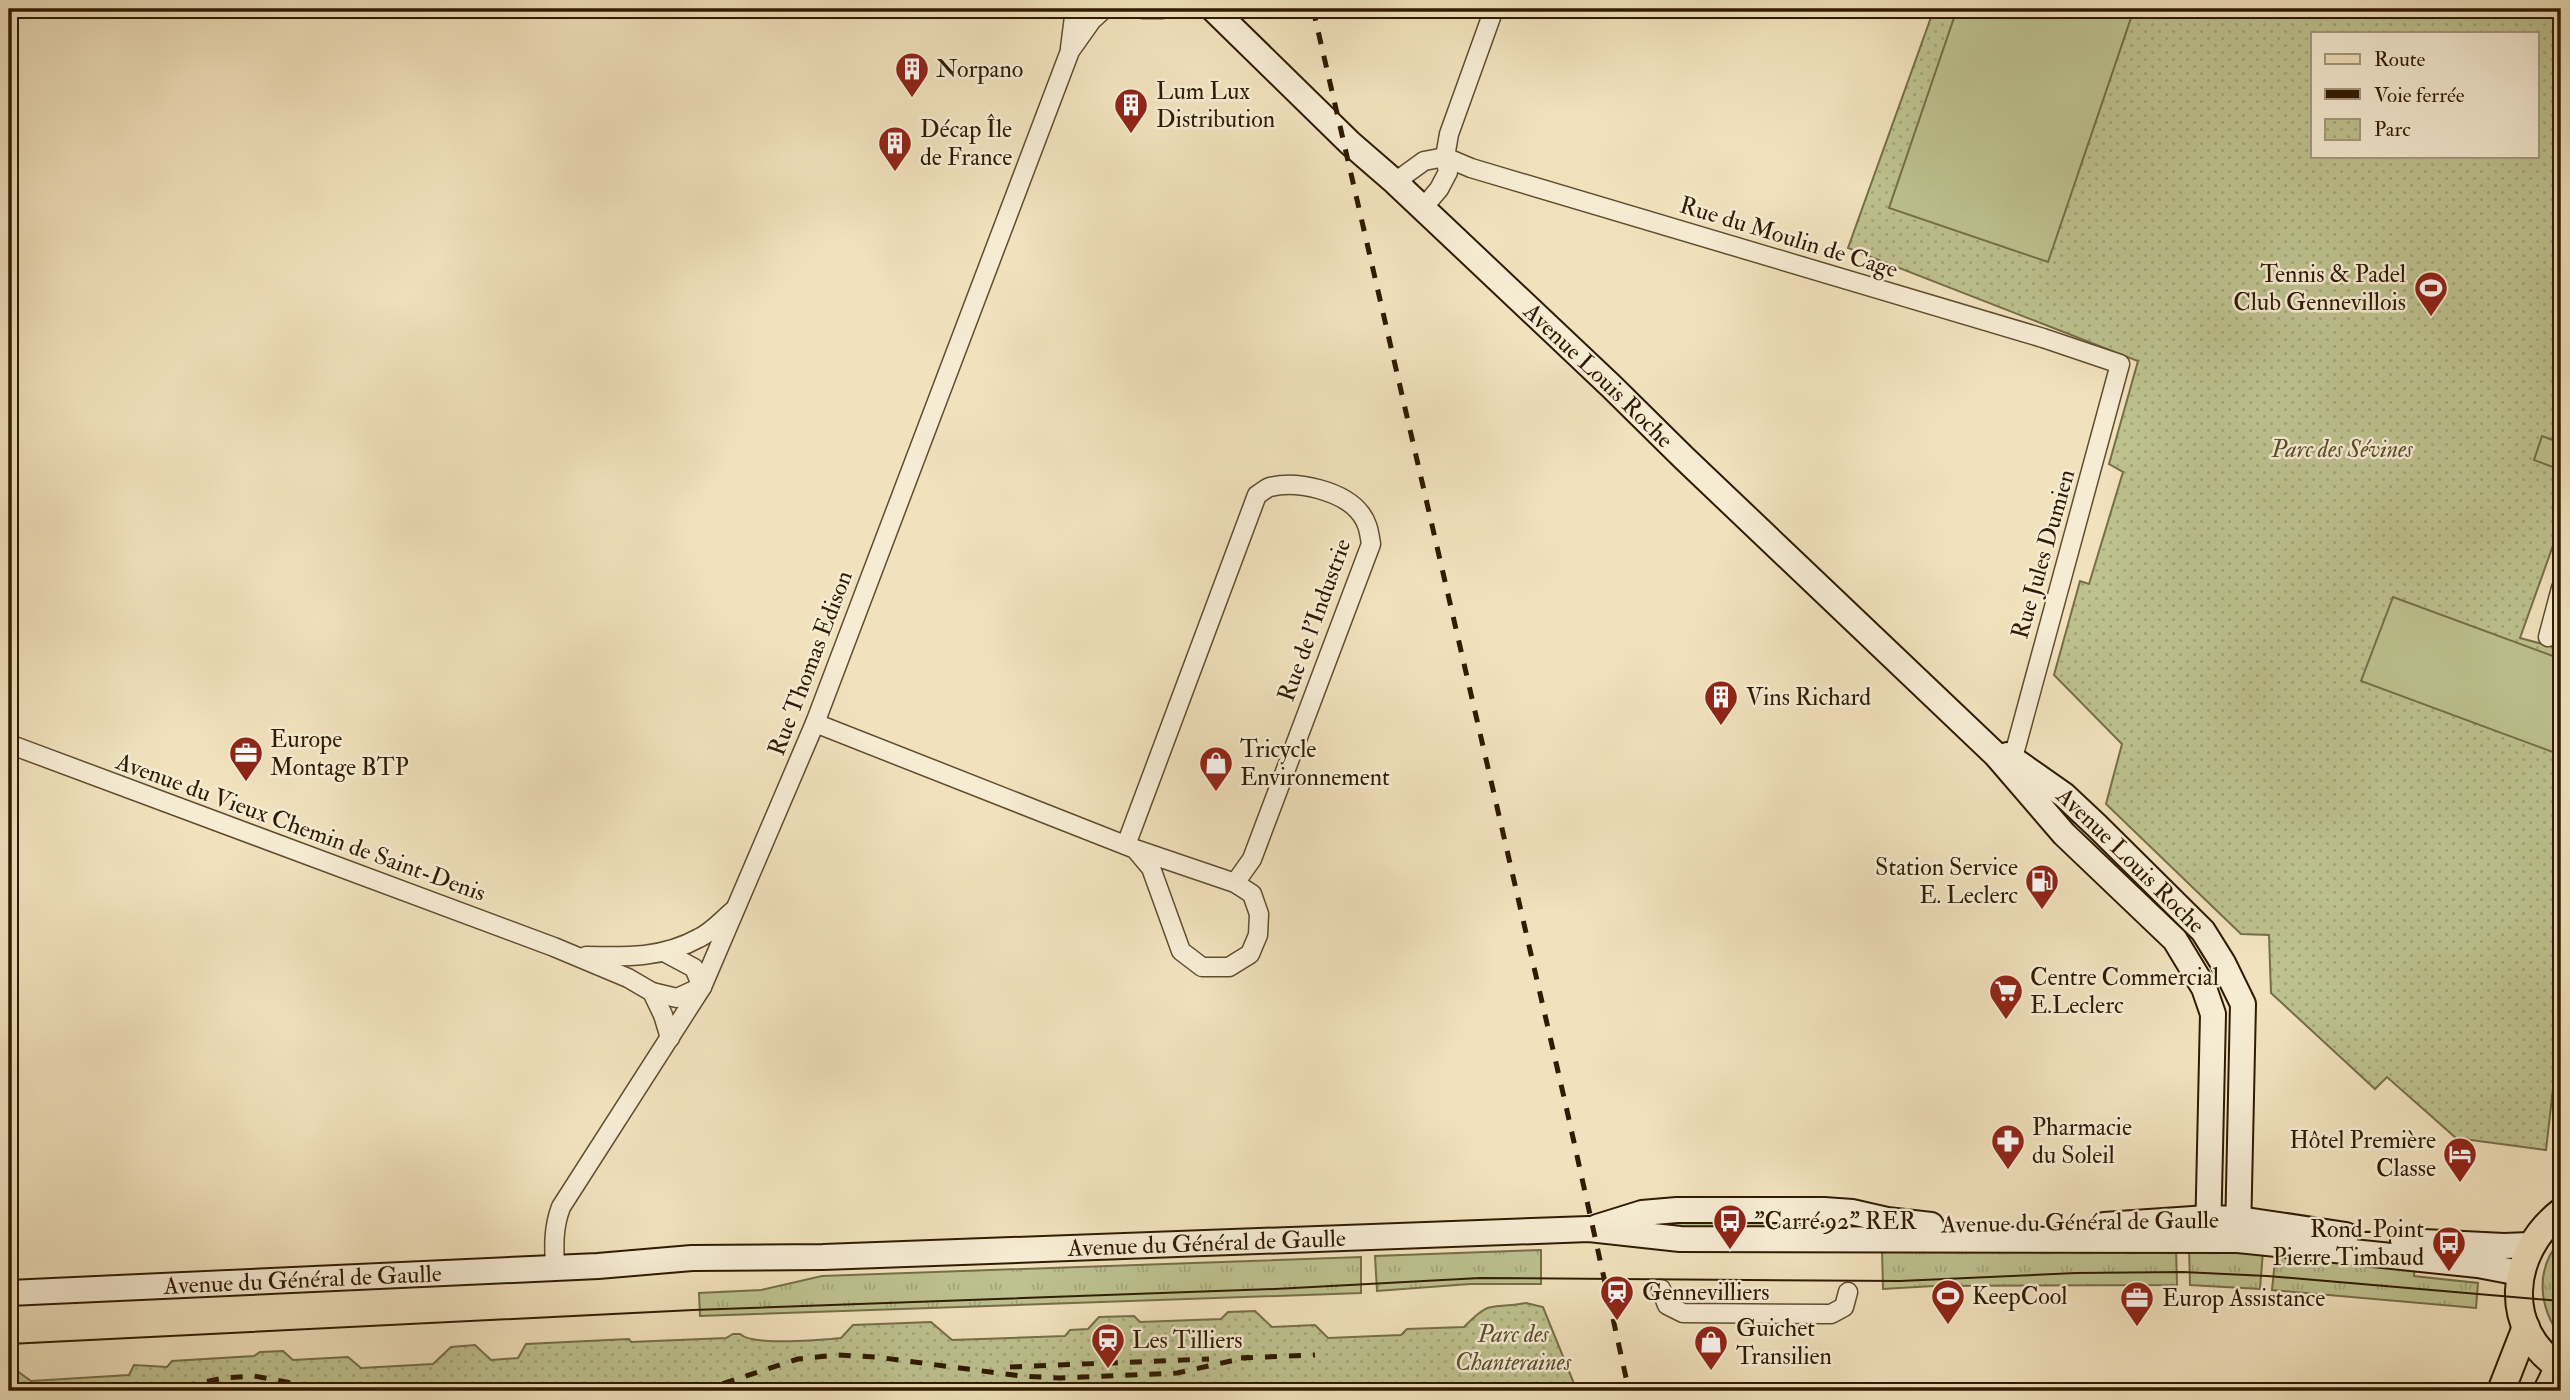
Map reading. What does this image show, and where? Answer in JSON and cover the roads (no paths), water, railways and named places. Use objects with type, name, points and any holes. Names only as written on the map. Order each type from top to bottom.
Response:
[{"type":"main road","name":"Avenue Louis Roche","points":[[1213,9],[1350,143],[1423,208],[1984,743],[2064,834],[2175,940],[2204,988],[2213,1014],[2208,1229]]},
{"type":"main road","name":"Avenue Louis Roche","points":[[1984,743],[2013,758],[2064,795],[2203,931],[2223,963],[2243,1004],[2239,1230]]},
{"type":"main road","name":"Avenue du Général de Gaulle","points":[[1590,1229],[1654,1211],[1852,1212],[1928,1225],[2118,1225],[2504,1246],[2530,1245]]},
{"type":"main road","points":[[1654,1211],[1656,1237]]},
{"type":"main road","points":[[1852,1212],[1852,1238]]},
{"type":"main road","points":[[2547,1391],[2560,1367],[2540,1348],[2526,1327],[2519,1298],[2520,1273],[2530,1245],[2543,1227],[2561,1212]]},
{"type":"main road","name":"Avenue du Général de Gaulle","points":[[9,1293],[598,1266],[692,1275],[769,1272],[823,1257],[1590,1229],[1680,1239],[1852,1238],[2208,1229]]},
{"type":"main road","name":"Avenue du Général de Gaulle","points":[[2239,1230],[2520,1273]]},
{"type":"main road","points":[[2501,1391],[2526,1327]]},
{"type":"street","name":"Rue Thomas Edison","points":[[555,1268],[553,1240],[561,1207],[702,987],[815,723],[1070,51],[1075,9]]},
{"type":"street","name":"Rue Thomas Edison","points":[[1070,51],[1092,20],[1104,9]]},
{"type":"street","points":[[1143,9],[1162,9]]},
{"type":"street","points":[[1423,208],[1440,189],[1448,172],[1445,157],[1452,127],[1494,9]]},
{"type":"street","points":[[1395,182],[1424,161],[1445,157]]},
{"type":"street","name":"Rue du Moulin de Cage","points":[[1445,157],[1471,168],[2043,338],[2120,364]]},
{"type":"street","name":"Rue Jules Dumien","points":[[2013,758],[2120,364]]},
{"type":"street","name":"Rue de l'Industrie","points":[[1131,847],[1256,495],[1269,487],[1301,485],[1334,494],[1359,511],[1368,526],[1371,544],[1252,859],[1235,883]]},
{"type":"street","points":[[2548,637],[2561,588]]},
{"type":"street","points":[[815,723],[1131,847],[1235,883],[1252,894],[1259,914],[1258,935],[1251,954],[1229,967],[1202,967],[1181,951],[1151,868],[1131,847]]},
{"type":"street","name":"Avenue du Vieux Chemin de Saint-Denis","points":[[9,744],[576,956],[628,978],[652,992],[677,998],[702,987]]},
{"type":"street","name":"Avenue du Vieux Chemin de Saint-Denis","points":[[576,956],[634,958],[666,953],[702,937],[737,907]]},
{"type":"street","points":[[666,953],[694,968],[702,987]]},
{"type":"street","points":[[652,992],[663,1014],[670,1038]]},
{"type":"street","points":[[1661,1289],[1667,1306],[1683,1313],[1720,1314],[1831,1314],[1844,1307],[1848,1292]]},
{"type":"tram line","points":[[9,1344],[693,1310],[1275,1289],[1480,1278],[1900,1281],[2076,1273],[2183,1272],[2267,1276],[2561,1301]]},
{"type":"railway","points":[[1313,9],[1566,1106],[1629,1391]]},
{"type":"railway","points":[[700,1391],[798,1359],[837,1355],[1060,1378],[1177,1373],[1249,1357]]},
{"type":"railway","points":[[1241,1358],[1315,1355]]},
{"type":"railway","points":[[1010,1367],[1209,1359]]},
{"type":"railway","points":[[160,1391],[224,1378],[254,1376],[336,1391]]},
{"type":"place","name":"Norpano","points":[[912,99]]},
{"type":"place","name":"Lum Lux Distribution","points":[[1131,135]]},
{"type":"place","name":"Décap Île de France","points":[[895,173]]},
{"type":"place","name":"Tennis & Padel Club Gennevillois","points":[[2431,318]]},
{"type":"place","name":"Vins Richard","points":[[1721,727]]},
{"type":"place","name":"Europe Montage BTP","points":[[246,783]]},
{"type":"place","name":"Tricycle Environnement","points":[[1216,793]]},
{"type":"place","name":"Station Service E. Leclerc","points":[[2042,911]]},
{"type":"place","name":"Centre Commercial E.Leclerc","points":[[2006,1021]]},
{"type":"place","name":"Pharmacie du Soleil","points":[[2008,1171]]},
{"type":"place","name":"Hôtel Première Classe","points":[[2460,1184]]},
{"type":"place","name":"\"Carré 92\" RER","points":[[1730,1251]]},
{"type":"place","name":"Rond-Point Pierre Timbaud","points":[[2449,1273]]},
{"type":"place","name":"Gennevilliers","points":[[1617,1322]]},
{"type":"place","name":"KeepCool","points":[[1948,1326]]},
{"type":"place","name":"Europ Assistance","points":[[2137,1328]]},
{"type":"place","name":"Les Tilliers","points":[[1108,1370]]},
{"type":"place","name":"Guichet Transilien","points":[[1711,1372]]},
{"type":"park label","name":"Parc des Sévines","points":[[2342,449]]},
{"type":"park label","name":"Parc des Chanteraines","points":[[1513,1348]]}]
